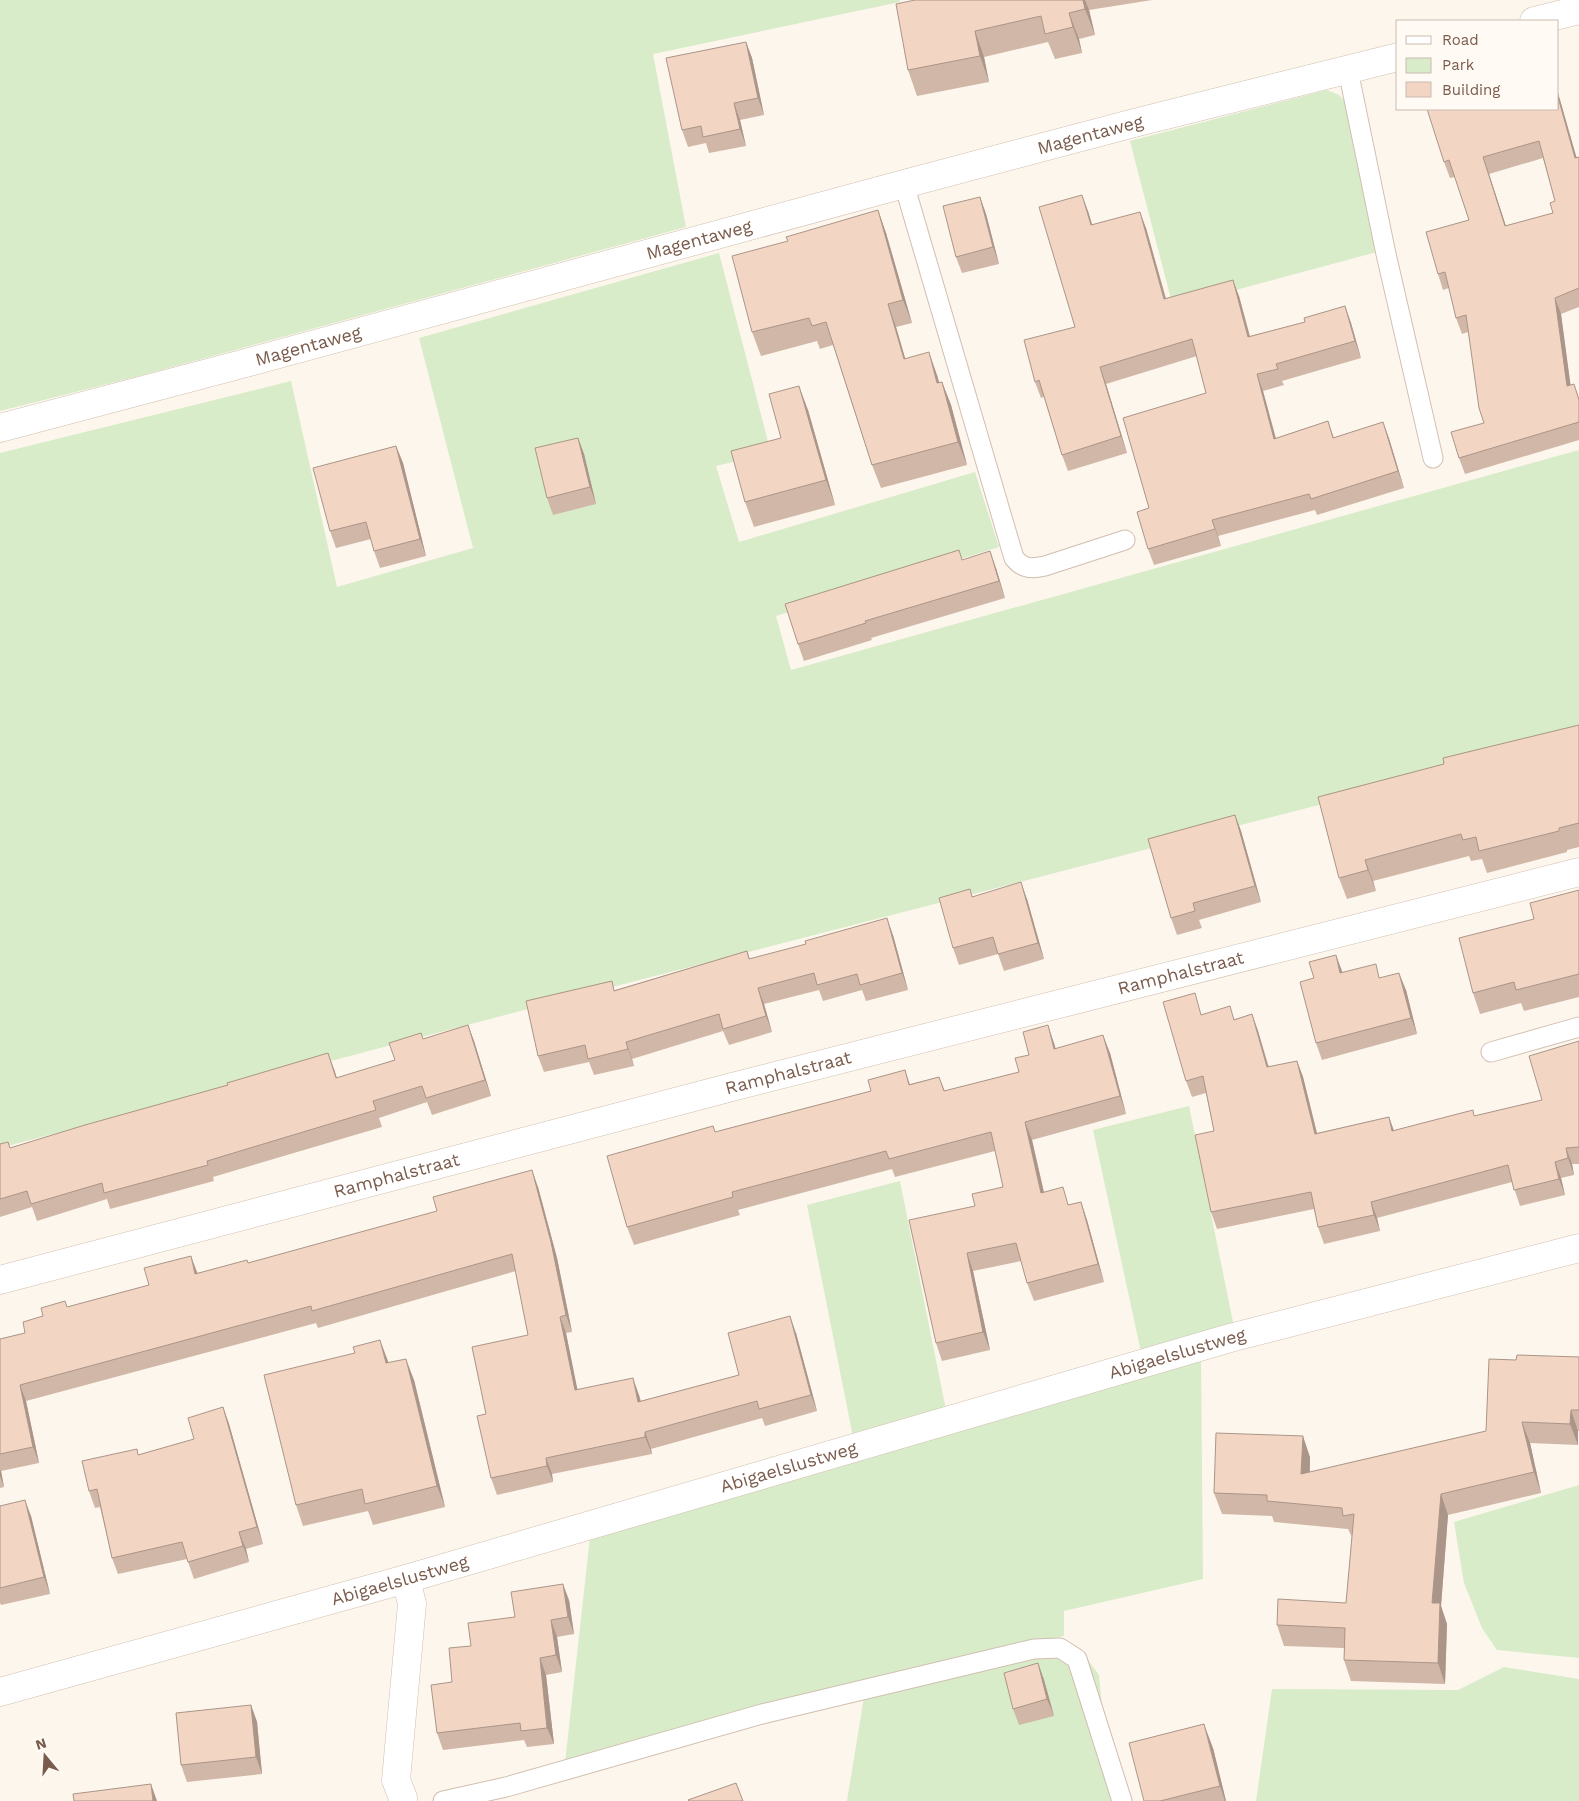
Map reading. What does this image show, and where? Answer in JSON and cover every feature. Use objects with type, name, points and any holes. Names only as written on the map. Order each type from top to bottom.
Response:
[{"type":"street","points":[[1538,20],[1579,10]]},
{"type":"street","name":"Magentaweg","points":[[0,428],[233,367],[1129,124],[1396,58]]},
{"type":"street","name":"Ramphalstraat","points":[[0,1280],[742,1084],[1579,872]]},
{"type":"street","name":"Abigaelslustweg","points":[[0,1692],[406,1579],[1230,1338],[1579,1248]]},
{"type":"street","points":[[406,1579],[412,1604],[396,1780],[408,1800]]},
{"type":"lane","points":[[1348,70],[1386,254],[1433,458]]},
{"type":"lane","points":[[904,184],[1014,558],[1021,566],[1032,568],[1045,566],[1125,540]]},
{"type":"lane","points":[[1490,1052],[1579,1027]]},
{"type":"lane","points":[[443,1801],[506,1786],[762,1714],[1034,1649],[1060,1648],[1077,1659],[1122,1801]]},
{"type":"green space","points":[[0,0],[900,0],[900,2],[653,54],[686,227],[139,376],[0,411]]},
{"type":"green space","points":[[1327,90],[1339,95],[1346,102],[1377,252],[1173,307],[1130,141]]},
{"type":"green space","points":[[719,253],[771,453],[716,466],[739,542],[975,472],[999,547],[776,616],[791,670],[1579,450],[1579,738],[585,994],[0,1148],[0,453],[291,381],[337,587],[473,548],[419,338]]},
{"type":"green space","points":[[1189,1106],[1234,1327],[1141,1352],[1093,1130]]},
{"type":"green space","points":[[900,1181],[946,1410],[853,1437],[807,1205]]},
{"type":"green space","points":[[1201,1357],[1203,1579],[1064,1611],[1064,1636],[774,1704],[565,1763],[590,1537]]},
{"type":"green space","points":[[1579,1485],[1579,1658],[1497,1650],[1482,1628],[1464,1583],[1454,1522]]},
{"type":"green space","points":[[1054,1654],[1088,1660],[1099,1675],[1111,1801],[847,1801],[864,1697]]},
{"type":"green space","points":[[1504,1667],[1579,1679],[1579,1801],[1256,1801],[1272,1689],[1458,1690]]},
{"type":"building","points":[[915,0],[1083,0],[1085,9],[1069,13],[1073,27],[1045,34],[1041,16],[975,31],[980,56],[908,70],[896,4]]},
{"type":"building","points":[[746,42],[758,98],[734,103],[740,129],[703,137],[701,126],[682,130],[666,58]]},
{"type":"building","points":[[1559,101],[1575,158],[1579,157],[1579,288],[1555,298],[1567,386],[1574,384],[1579,400],[1579,422],[1459,458],[1451,432],[1484,423],[1479,408],[1466,315],[1456,318],[1445,272],[1438,274],[1426,232],[1469,220],[1449,160],[1444,162],[1427,110],[1559,110]],"holes":[[[1539,141],[1555,201],[1550,203],[1553,213],[1505,226],[1483,157]]]},
{"type":"building","points":[[1082,195],[1091,225],[1140,212],[1164,299],[1233,280],[1248,337],[1305,322],[1304,318],[1345,306],[1355,341],[1276,364],[1278,369],[1257,374],[1274,439],[1328,421],[1333,438],[1383,422],[1398,471],[1311,499],[1309,494],[1212,520],[1215,529],[1148,549],[1137,512],[1149,508],[1123,418],[1206,393],[1192,339],[1100,367],[1121,436],[1062,455],[1039,380],[1035,382],[1024,340],[1075,327],[1039,207]]},
{"type":"building","points":[[980,197],[993,247],[956,257],[943,206]]},
{"type":"building","points":[[878,210],[903,300],[888,304],[904,359],[929,352],[937,383],[942,382],[958,442],[872,465],[826,322],[812,326],[809,318],[752,332],[732,256],[788,241],[786,237]]},
{"type":"building","points":[[799,386],[826,480],[745,502],[731,451],[781,438],[769,394]]},
{"type":"building","points":[[578,438],[590,487],[547,498],[535,448]]},
{"type":"building","points":[[396,446],[420,539],[374,551],[366,522],[330,531],[313,468]]},
{"type":"building","points":[[959,550],[962,560],[990,551],[999,581],[865,621],[866,623],[798,644],[785,604]]},
{"type":"building","points":[[1579,725],[1579,823],[1559,828],[1559,831],[1479,851],[1476,837],[1463,840],[1461,834],[1365,860],[1368,870],[1339,878],[1318,797],[1444,764],[1443,758]]},
{"type":"building","points":[[1235,815],[1255,886],[1193,903],[1195,911],[1171,918],[1148,839]]},
{"type":"building","points":[[1021,882],[1038,943],[998,954],[993,937],[953,948],[939,898],[970,889],[972,897]]},
{"type":"building","points":[[1579,890],[1579,974],[1516,990],[1514,982],[1473,993],[1459,938],[1534,919],[1530,903]]},
{"type":"building","points":[[887,918],[902,973],[860,985],[857,974],[817,985],[814,973],[758,988],[766,1016],[723,1029],[719,1014],[626,1042],[628,1049],[588,1059],[585,1045],[538,1056],[526,1001],[612,981],[614,991],[747,951],[749,959],[806,944],[805,941]]},
{"type":"building","points":[[1336,955],[1340,973],[1376,964],[1379,978],[1399,973],[1411,1018],[1316,1043],[1300,982],[1314,978],[1309,962]]},
{"type":"building","points":[[1195,993],[1201,1015],[1230,1006],[1234,1020],[1252,1014],[1267,1067],[1297,1061],[1315,1134],[1389,1117],[1392,1131],[1473,1110],[1474,1116],[1542,1100],[1529,1056],[1579,1041],[1579,1147],[1566,1148],[1568,1158],[1555,1162],[1559,1179],[1514,1190],[1508,1165],[1371,1202],[1374,1215],[1318,1227],[1311,1192],[1211,1212],[1195,1135],[1214,1131],[1203,1076],[1186,1081],[1163,1002]]},
{"type":"building","points":[[468,1025],[485,1080],[426,1098],[422,1086],[373,1101],[376,1110],[207,1161],[208,1165],[104,1193],[102,1183],[31,1204],[27,1191],[0,1199],[0,1144],[8,1142],[10,1148],[228,1085],[227,1083],[328,1053],[336,1078],[395,1060],[389,1043],[421,1033],[423,1039]]},
{"type":"building","points":[[1048,1025],[1054,1049],[1103,1035],[1120,1096],[1025,1122],[1041,1193],[1063,1187],[1068,1205],[1081,1202],[1098,1264],[1027,1283],[1016,1243],[967,1253],[983,1332],[936,1343],[909,1220],[975,1206],[972,1194],[1003,1187],[991,1132],[889,1159],[886,1151],[732,1192],[733,1197],[627,1227],[607,1156],[713,1126],[715,1132],[871,1091],[868,1080],[905,1070],[909,1085],[939,1077],[944,1091],[1019,1072],[1015,1058],[1029,1055],[1023,1032]]},
{"type":"building","points":[[532,1170],[551,1242],[566,1315],[560,1317],[575,1390],[633,1378],[638,1402],[739,1375],[728,1333],[790,1316],[811,1395],[759,1409],[757,1401],[645,1432],[645,1437],[546,1458],[547,1466],[491,1478],[477,1416],[486,1414],[472,1347],[528,1335],[512,1254],[312,1311],[311,1306],[20,1385],[33,1447],[0,1454],[0,1339],[25,1333],[23,1322],[43,1316],[41,1308],[65,1301],[67,1307],[149,1285],[144,1268],[191,1256],[195,1274],[247,1260],[248,1263],[437,1211],[433,1197]]},
{"type":"building","points":[[380,1340],[386,1363],[406,1359],[437,1486],[365,1504],[362,1489],[296,1505],[264,1375],[355,1353],[353,1347]]},
{"type":"building","points":[[1517,1355],[1579,1357],[1579,1410],[1571,1410],[1570,1424],[1522,1422],[1534,1472],[1441,1494],[1432,1603],[1440,1603],[1438,1663],[1344,1660],[1345,1628],[1277,1625],[1278,1599],[1346,1603],[1354,1514],[1343,1516],[1342,1508],[1267,1501],[1267,1495],[1214,1493],[1216,1433],[1303,1436],[1301,1474],[1486,1431],[1489,1359],[1516,1360]]},
{"type":"building","points":[[223,1407],[257,1527],[239,1532],[243,1546],[188,1562],[182,1542],[112,1558],[97,1489],[89,1491],[82,1461],[137,1449],[138,1455],[194,1439],[188,1418]]},
{"type":"building","points":[[25,1500],[44,1577],[0,1588],[0,1506]]},
{"type":"building","points":[[563,1584],[568,1617],[551,1620],[556,1655],[540,1658],[547,1728],[521,1731],[520,1723],[437,1733],[431,1685],[452,1682],[449,1648],[471,1646],[468,1623],[515,1617],[511,1592]]},
{"type":"building","points":[[1038,1663],[1047,1699],[1013,1709],[1004,1673]]},
{"type":"building","points":[[251,1705],[256,1757],[181,1765],[176,1713]]},
{"type":"building","points":[[1204,1724],[1220,1786],[1160,1801],[1144,1801],[1129,1743]]},
{"type":"building","points":[[736,1783],[743,1801],[688,1800]]},
{"type":"building","points":[[151,1784],[153,1801],[74,1801],[73,1794]]}]
